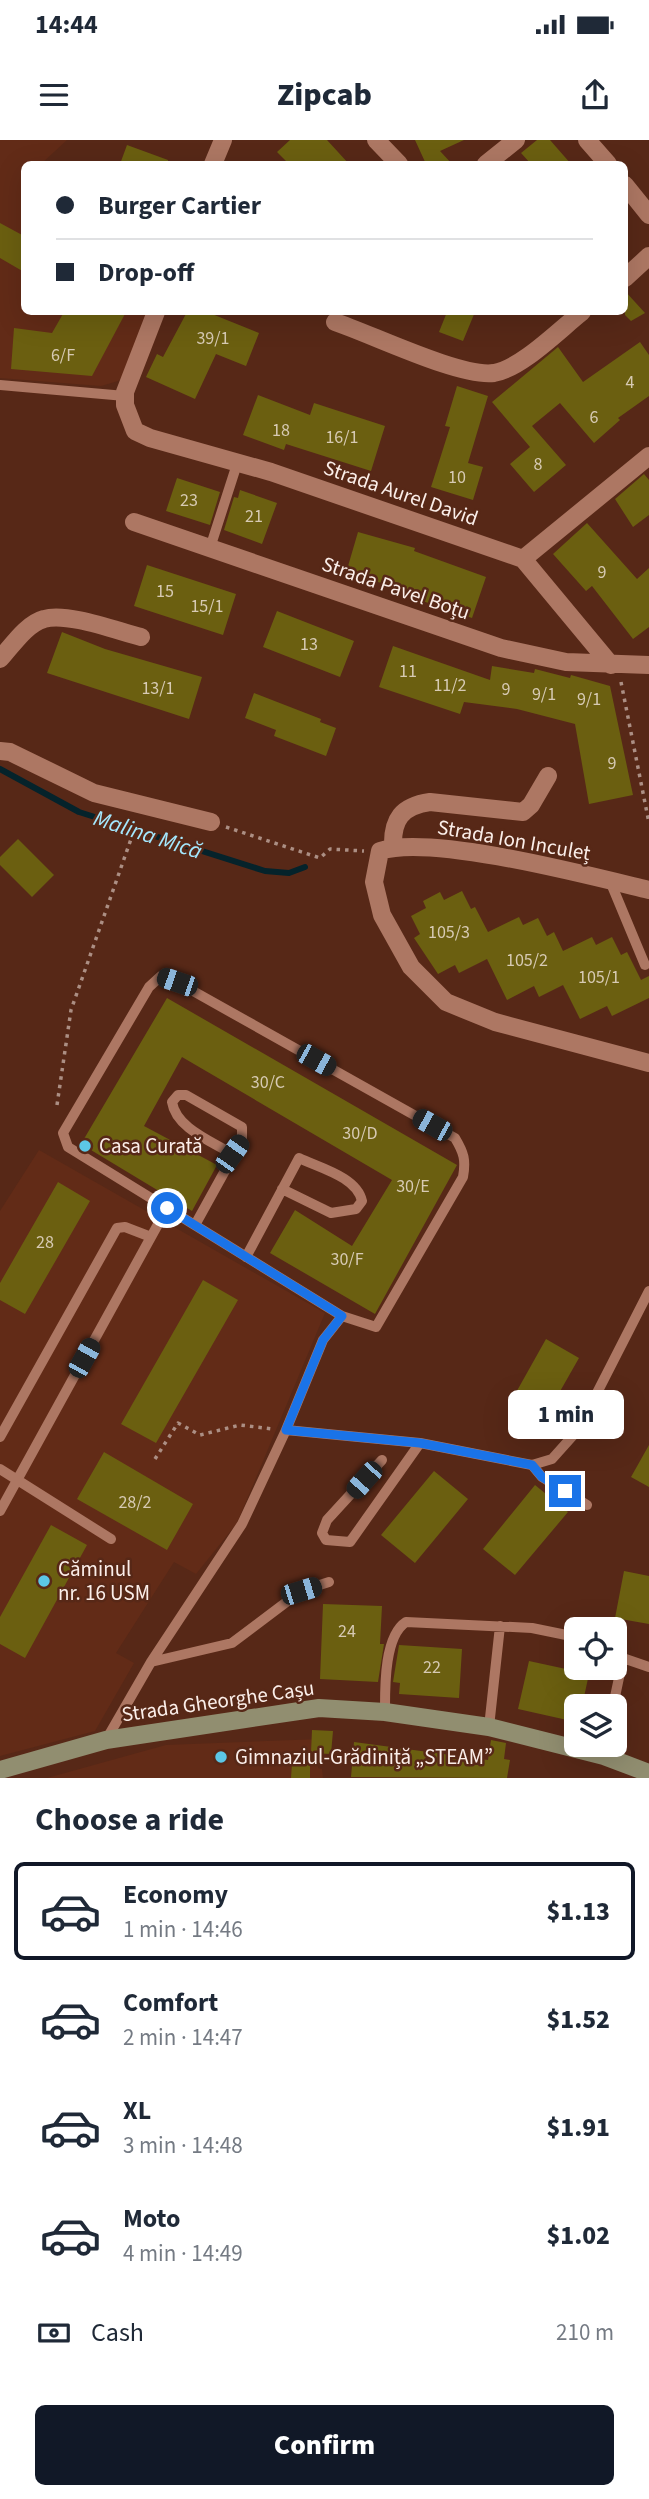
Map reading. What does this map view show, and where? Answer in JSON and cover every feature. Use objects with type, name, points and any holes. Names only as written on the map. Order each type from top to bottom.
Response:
[{"type":"street","points":[[215,161],[223,140]]},
{"type":"street","points":[[376,140],[396,161]]},
{"type":"street","points":[[490,161],[516,140]]},
{"type":"street","points":[[587,140],[605,161]]},
{"type":"street","points":[[628,189],[649,215]]},
{"type":"street","points":[[628,275],[649,257]]},
{"type":"street","points":[[125,401],[155,315]]},
{"type":"street","points":[[335,322],[465,370],[494,373],[520,361],[578,315]]},
{"type":"street","name":"Strada Aurel David","points":[[125,401],[135,431],[523,558]]},
{"type":"street","points":[[611,665],[523,558],[649,456]]},
{"type":"street","name":"Strada Pavel Boțu","points":[[134,522],[501,648],[566,662],[649,665]]},
{"type":"street","points":[[0,659],[28,629],[44,619],[66,618],[141,637]]},
{"type":"street","points":[[0,751],[10,752],[94,793],[211,822]]},
{"type":"street","points":[[548,776],[531,806],[523,812],[430,802],[415,804],[400,812],[374,882],[382,915],[411,967],[446,1002],[495,1022],[649,1063]]},
{"type":"street","name":"Strada Ion Inculeț","points":[[387,849],[450,849],[649,890]]},
{"type":"street","name":"Strada Gheorghe Cașu","points":[[0,1770],[106,1740],[319,1708],[385,1712],[489,1727],[564,1742]]},
{"type":"street","name":"Strada Gheorghe Cașu","points":[[618,1757],[649,1773]]},
{"type":"lane","points":[[0,385],[125,401]]},
{"type":"lane","points":[[210,548],[237,464]]},
{"type":"lane","points":[[610,880],[645,965]]},
{"type":"lane","points":[[161,976],[177,982],[455,1138],[466,1158],[463,1177],[383,1319],[376,1326],[342,1316],[195,1225],[68,1147],[63,1141],[63,1133],[149,987],[161,976]]},
{"type":"lane","points":[[195,1225],[242,1140],[242,1127],[186,1095],[178,1095],[172,1102],[173,1111],[183,1124],[232,1154]]},
{"type":"lane","points":[[246,1257],[282,1189],[299,1158],[346,1180],[359,1191],[362,1201],[356,1209],[331,1213],[282,1189]]},
{"type":"lane","points":[[0,1511],[167,1208]]},
{"type":"lane","points":[[0,1437],[117,1228],[125,1227],[151,1237]]},
{"type":"lane","points":[[286,1430],[420,1443],[532,1465],[552,1459],[578,1430],[649,1291]]},
{"type":"lane","points":[[106,1740],[152,1662],[243,1524],[323,1340],[342,1316]]},
{"type":"lane","points":[[382,1460],[327,1520],[321,1532],[326,1540],[350,1542],[420,1443]]},
{"type":"lane","points":[[532,1465],[542,1477],[587,1505]]},
{"type":"lane","points":[[0,1469],[111,1539]]},
{"type":"lane","points":[[152,1662],[232,1643],[301,1591],[330,1582]]},
{"type":"lane","points":[[385,1712],[387,1663],[401,1626],[413,1621],[500,1626],[564,1635]]},
{"type":"lane","points":[[489,1727],[500,1626]]},
{"type":"lane","points":[[627,1660],[649,1667]]},
{"type":"path","points":[[611,665],[624,689],[649,822]]},
{"type":"path","points":[[211,822],[320,858],[330,849],[387,849]]},
{"type":"path","points":[[57,1105],[71,1010],[137,823]]},
{"type":"path","points":[[155,1459],[178,1423],[200,1435],[240,1425],[286,1430]]},
{"type":"shaded area","points":[[0,140],[67,140],[44,161],[21,161],[21,315],[146,315],[127,374],[118,381],[101,386],[0,378]]},
{"type":"shaded area","points":[[39,1150],[325,1313],[237,1523],[196,1574],[174,1562],[116,1653],[134,1663],[95,1731],[0,1756],[0,1211]]},
{"type":"shaded area","name":"Gimnaziul-Grădiniță „STEAM”","points":[[321,1739],[318,1768],[322,1769],[323,1778],[47,1778],[166,1745]]},
{"type":"building","points":[[290,140],[327,140],[346,161],[286,161],[277,152]]},
{"type":"building","points":[[415,140],[464,140],[440,151],[449,161],[425,161]]},
{"type":"building","points":[[537,140],[550,140],[568,161],[528,161],[521,153]]},
{"type":"building","points":[[127,145],[168,160],[168,161],[121,161]]},
{"type":"building","points":[[0,223],[21,234],[21,270],[0,258]]},
{"type":"building","points":[[628,294],[645,313],[631,321],[625,315],[628,315]]},
{"type":"building","points":[[62,315],[124,315],[92,376],[11,369],[14,328],[52,333]]},
{"type":"building","points":[[185,315],[214,315],[259,333],[246,366],[216,354],[195,399],[146,377],[157,354],[163,357]]},
{"type":"building","points":[[446,315],[474,315],[463,341],[439,332]]},
{"type":"building","points":[[640,342],[649,355],[649,396],[618,418],[620,420],[594,443],[560,403],[532,426],[566,465],[534,492],[510,464],[530,447],[492,402],[558,347],[583,382]]},
{"type":"building","points":[[457,386],[488,396],[468,463],[483,467],[473,500],[431,487],[450,427],[445,426]]},
{"type":"building","points":[[258,395],[310,415],[314,403],[385,426],[371,471],[286,444],[284,450],[243,435]]},
{"type":"building","points":[[644,474],[649,480],[649,515],[633,527],[615,499]]},
{"type":"building","points":[[177,478],[220,492],[210,525],[166,511]]},
{"type":"building","points":[[240,490],[277,503],[262,544],[224,530],[234,497],[238,498]]},
{"type":"building","points":[[587,523],[637,579],[649,568],[649,627],[633,639],[592,586],[586,591],[553,554]]},
{"type":"building","points":[[358,532],[415,548],[414,551],[486,577],[472,618],[408,596],[410,591],[346,573]]},
{"type":"building","points":[[147,565],[236,594],[223,635],[134,606]]},
{"type":"building","points":[[277,611],[354,641],[340,677],[263,647]]},
{"type":"building","points":[[62,632],[105,649],[202,677],[189,719],[47,673]]},
{"type":"building","points":[[393,646],[490,680],[492,666],[534,673],[535,669],[570,678],[571,675],[610,686],[633,795],[589,804],[575,724],[517,709],[464,702],[460,714],[379,687]]},
{"type":"building","points":[[254,693],[321,719],[320,722],[336,728],[326,756],[274,736],[276,730],[245,718]]},
{"type":"building","points":[[18,839],[54,875],[32,897],[0,865],[0,857]]},
{"type":"building","points":[[462,891],[471,909],[475,907],[488,932],[519,917],[523,925],[538,918],[547,936],[554,932],[563,951],[592,937],[596,945],[612,937],[621,955],[627,952],[641,980],[649,976],[649,998],[612,1016],[607,1006],[580,1019],[563,985],[539,997],[534,986],[507,1000],[487,959],[459,973],[455,965],[438,974],[414,938],[420,934],[411,916],[426,908],[423,901],[440,892],[444,900]]},
{"type":"building","points":[[167,998],[457,1165],[375,1314],[270,1253],[295,1210],[352,1246],[392,1180],[182,1057],[144,1126],[217,1165],[192,1211],[81,1144]]},
{"type":"building","points":[[58,1182],[90,1201],[25,1314],[0,1300],[0,1283]]},
{"type":"building","points":[[203,1280],[238,1300],[156,1443],[121,1424]]},
{"type":"building","points":[[546,1339],[579,1358],[542,1423],[509,1405]]},
{"type":"building","points":[[649,1445],[649,1487],[631,1477]]},
{"type":"building","points":[[104,1452],[193,1504],[167,1550],[77,1499]]},
{"type":"building","points":[[434,1471],[468,1499],[415,1563],[381,1535]]},
{"type":"building","points":[[535,1485],[568,1512],[515,1575],[483,1549]]},
{"type":"building","name":"Căminul nr. 16 USM","points":[[51,1525],[87,1545],[25,1658],[0,1644],[0,1617]]},
{"type":"building","points":[[624,1571],[649,1576],[649,1624],[627,1620],[627,1617],[615,1617]]},
{"type":"building","points":[[323,1604],[382,1606],[380,1644],[384,1644],[378,1682],[320,1679]]},
{"type":"building","points":[[399,1645],[462,1649],[459,1698],[399,1694],[400,1683],[393,1682]]},
{"type":"building","points":[[529,1661],[564,1669],[564,1680],[588,1680],[585,1694],[564,1694],[564,1719],[518,1709]]},
{"type":"building","points":[[312,1730],[333,1731],[331,1754],[311,1753]]},
{"type":"building","points":[[491,1740],[506,1743],[504,1759],[510,1760],[507,1778],[351,1777],[354,1742],[488,1760]]},
{"type":"building","points":[[292,1763],[310,1763],[310,1778],[291,1778]]},
{"type":"waterway","name":"Malina Mică","points":[[0,769],[79,812],[265,871],[289,873],[305,867]]},
{"type":"place","name":"Casa Curată","points":[[85,1146]]},
{"type":"place","name":"Căminul nr. 16 USM","points":[[44,1581]]},
{"type":"place","name":"Gimnaziul-Grădiniță „STEAM”","points":[[221,1757]]},
{"type":"route","points":[[167,1208],[342,1316],[323,1340],[286,1430],[420,1443],[532,1465],[542,1477],[565,1491]]}]
